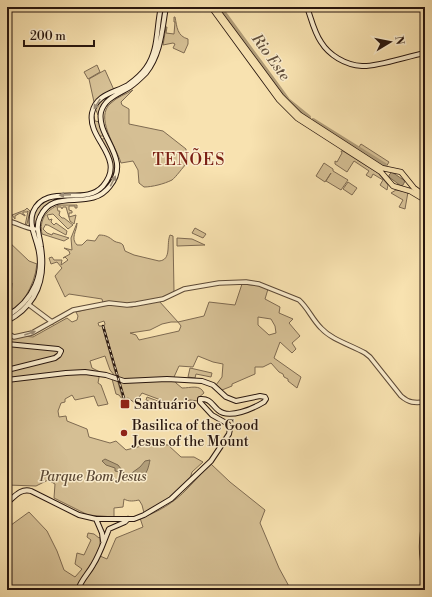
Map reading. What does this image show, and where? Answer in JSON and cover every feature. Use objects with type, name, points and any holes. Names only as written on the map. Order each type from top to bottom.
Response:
[{"type":"main road","points":[[160,7],[160,30]]},
{"type":"main road","points":[[7,321],[29,304],[38,288],[43,273],[43,261],[38,227],[43,211],[50,205],[60,201],[89,200],[96,198],[102,195],[110,187],[116,175],[117,163],[115,153],[101,122],[101,112],[106,102],[134,82],[146,68],[156,52],[166,7]]},
{"type":"main road","points":[[211,7],[275,95],[297,118],[381,172],[392,185],[410,191],[425,200]]},
{"type":"main road","points":[[215,7],[289,106],[300,115],[382,168],[401,172],[414,188],[425,196]]},
{"type":"main road","points":[[307,7],[320,40],[327,50],[349,64],[371,66],[425,53]]},
{"type":"main road","points":[[7,316],[23,305],[32,293],[37,281],[39,272],[39,252],[29,227],[35,207],[49,197],[90,194],[99,190],[106,182],[110,172],[109,157],[93,128],[91,120],[94,106],[100,98],[134,82]]},
{"type":"main road","points":[[110,93],[112,97]]},
{"type":"main road","points":[[98,137],[102,138],[106,134]]},
{"type":"main road","points":[[387,179],[388,173],[392,171]]},
{"type":"main road","points":[[399,188],[405,185],[406,179]]},
{"type":"main road","points":[[7,344],[58,349],[61,351],[59,355],[54,358],[7,370]]},
{"type":"main road","points":[[7,380],[66,372],[85,372],[106,375],[118,380],[167,379],[202,381],[213,385],[226,397],[236,401],[260,396],[265,397],[265,401],[262,403],[244,411],[235,413],[220,412],[210,401],[200,399],[200,402],[212,415],[228,424],[230,431],[211,461],[171,499],[144,515],[134,519],[96,519],[80,515],[27,490],[19,492],[7,503]]},
{"type":"main road","points":[[96,519],[102,533],[104,544]]},
{"type":"main road","points":[[78,590],[83,578],[93,565],[104,544],[109,529],[125,522],[128,519]]},
{"type":"street","points":[[7,221],[16,222],[29,227],[38,227]]},
{"type":"street","points":[[7,333],[14,337],[28,335],[40,330],[73,310],[109,303],[127,305],[162,299],[176,292],[202,285],[236,282],[259,284],[299,300],[304,304],[317,324],[326,332],[370,356],[401,396],[407,401],[412,403],[425,402]]},
{"type":"street","points":[[23,305],[29,304],[52,322]]},
{"type":"street","points":[[425,522],[423,532],[422,561],[425,568]]},
{"type":"green space","points":[[174,17],[180,33],[184,38],[188,39],[188,44],[184,53],[173,48],[175,44],[173,43],[163,45],[166,27],[166,33],[174,34]]},
{"type":"green space","points":[[97,65],[100,72],[88,79],[84,72]]},
{"type":"green space","points":[[105,70],[114,90],[94,102],[89,79]]},
{"type":"green space","points":[[133,90],[121,102],[122,105],[129,109],[129,124],[163,131],[186,149],[187,163],[172,180],[162,184],[144,187],[139,183],[138,170],[133,161],[121,163],[105,124],[106,109],[116,99]]},
{"type":"green space","points":[[109,95],[110,96],[98,115],[95,108],[101,99]]},
{"type":"green space","points":[[93,115],[95,121],[100,122],[103,136],[99,136],[95,130]]},
{"type":"green space","points":[[106,137],[114,155],[116,170],[111,183],[98,195],[50,203],[36,224],[33,225],[38,206],[44,201],[58,198],[84,196],[104,187],[111,167],[110,158],[100,139]]},
{"type":"green space","points":[[361,144],[389,162],[386,167],[357,150]]},
{"type":"green space","points":[[341,151],[378,173],[388,185],[387,190],[380,185],[383,180],[373,174],[371,178],[366,175],[369,171],[354,161],[347,172],[335,164],[335,161],[337,162],[342,153]]},
{"type":"green space","points":[[324,163],[333,169],[333,171],[348,180],[341,190],[326,181],[331,173],[325,182],[316,176]]},
{"type":"green space","points":[[348,182],[357,188],[352,195],[343,189]]},
{"type":"green space","points":[[396,190],[408,192],[405,209],[399,207],[403,200],[391,193]]},
{"type":"green space","points":[[59,205],[77,205],[77,208],[75,208],[75,206],[69,206],[69,210],[72,211],[72,213],[69,213],[69,217],[76,215],[74,224],[70,221],[66,207],[63,207],[62,209],[61,207],[57,207],[58,211],[60,211],[59,215],[73,225],[68,229],[53,214],[47,215],[49,220],[52,219],[51,222],[54,225],[56,223],[67,231],[66,235],[46,224],[43,229],[52,235],[53,233],[69,238],[64,241],[42,234],[41,229],[44,216],[54,207]]},
{"type":"green space","points":[[27,208],[30,211],[27,224],[25,226],[28,211],[23,212],[25,216],[20,213],[15,216],[15,219],[12,215]]},
{"type":"green space","points":[[77,223],[74,240],[77,245],[82,245],[87,240],[95,241],[99,235],[104,235],[115,242],[122,244],[125,251],[134,255],[159,261],[166,258],[170,235],[173,236],[174,292],[161,298],[133,304],[111,302],[103,303],[102,299],[69,294],[65,297],[55,276],[62,268],[57,262],[51,264],[49,258],[52,257],[54,260],[62,260],[61,265],[68,260],[65,257],[63,258],[70,254],[69,251],[64,248],[72,250],[71,238]]},
{"type":"green space","points":[[195,228],[206,234],[203,238],[192,233]]},
{"type":"green space","points":[[177,238],[192,239],[205,245],[177,246]]},
{"type":"green space","points":[[7,240],[29,261],[37,264],[30,288],[7,323],[7,301],[11,295],[12,283],[7,282]]},
{"type":"green space","name":"Parque Bom Jesus","points":[[242,284],[261,286],[268,289],[265,299],[280,307],[279,313],[293,319],[289,323],[300,336],[292,343],[296,349],[292,353],[280,342],[274,358],[301,377],[297,388],[271,363],[263,367],[255,367],[255,374],[222,390],[216,385],[222,377],[223,364],[198,356],[193,367],[179,366],[174,377],[176,383],[182,388],[198,387],[202,390],[204,393],[198,398],[198,401],[190,400],[177,406],[142,393],[135,403],[128,398],[124,400],[104,326],[104,321],[98,323],[99,326],[102,326],[123,400],[116,394],[112,379],[115,376],[110,370],[105,356],[90,361],[92,368],[100,372],[98,383],[101,385],[108,404],[98,406],[94,396],[75,400],[72,395],[65,399],[65,402],[61,403],[58,411],[59,417],[66,416],[67,421],[87,429],[89,437],[110,443],[116,441],[126,450],[149,444],[168,445],[181,457],[194,457],[203,462],[192,472],[190,479],[171,497],[144,513],[139,500],[130,501],[124,499],[123,507],[114,508],[114,517],[88,515],[54,498],[55,484],[48,480],[36,486],[7,485],[7,327],[14,335],[33,337],[67,318],[72,322],[77,320],[78,316],[76,312],[100,306],[112,305],[132,307],[159,301],[178,322],[204,316],[209,302],[235,305]],"holes":[[[258,317],[271,319],[275,326],[276,333],[269,335],[258,325]],[[171,322],[178,322],[181,326],[179,331],[139,340],[136,335],[130,333],[150,330],[162,324]]]},
{"type":"green space","points":[[190,368],[212,373],[211,377],[196,374],[195,378],[188,377]]},
{"type":"green space","points":[[147,397],[166,404],[164,408],[146,400]]},
{"type":"green space","points":[[211,464],[230,482],[265,510],[260,523],[279,568],[291,590],[7,590],[7,528],[29,512],[47,531],[64,570],[75,577],[82,569],[75,564],[77,553],[84,555],[91,540],[87,537],[88,533],[94,534],[99,538],[100,537],[100,556],[107,559],[116,538],[143,527],[140,518],[171,503]]},
{"type":"shaded area","points":[[392,172],[405,181],[403,185],[401,186],[389,177]]},
{"type":"shaded area","points":[[105,459],[118,465],[125,474],[127,473],[129,475],[140,467],[145,461],[150,460],[148,469],[142,476],[130,480],[120,472],[115,471],[115,468],[106,465],[102,461]]},
{"type":"waterway","name":"Rio Este","points":[[220,7],[288,100],[309,117]]},
{"type":"waterway","name":"Rio Este","points":[[313,120],[385,165]]},
{"type":"railway","points":[[103,326],[126,405]]},
{"type":"place","name":"Santuário","points":[[125,404]]},
{"type":"place","name":"Basilica of the Good Jesus of the Mount","points":[[124,433]]},
{"type":"district","name":"TENÕES","points":[[189,159]]}]
